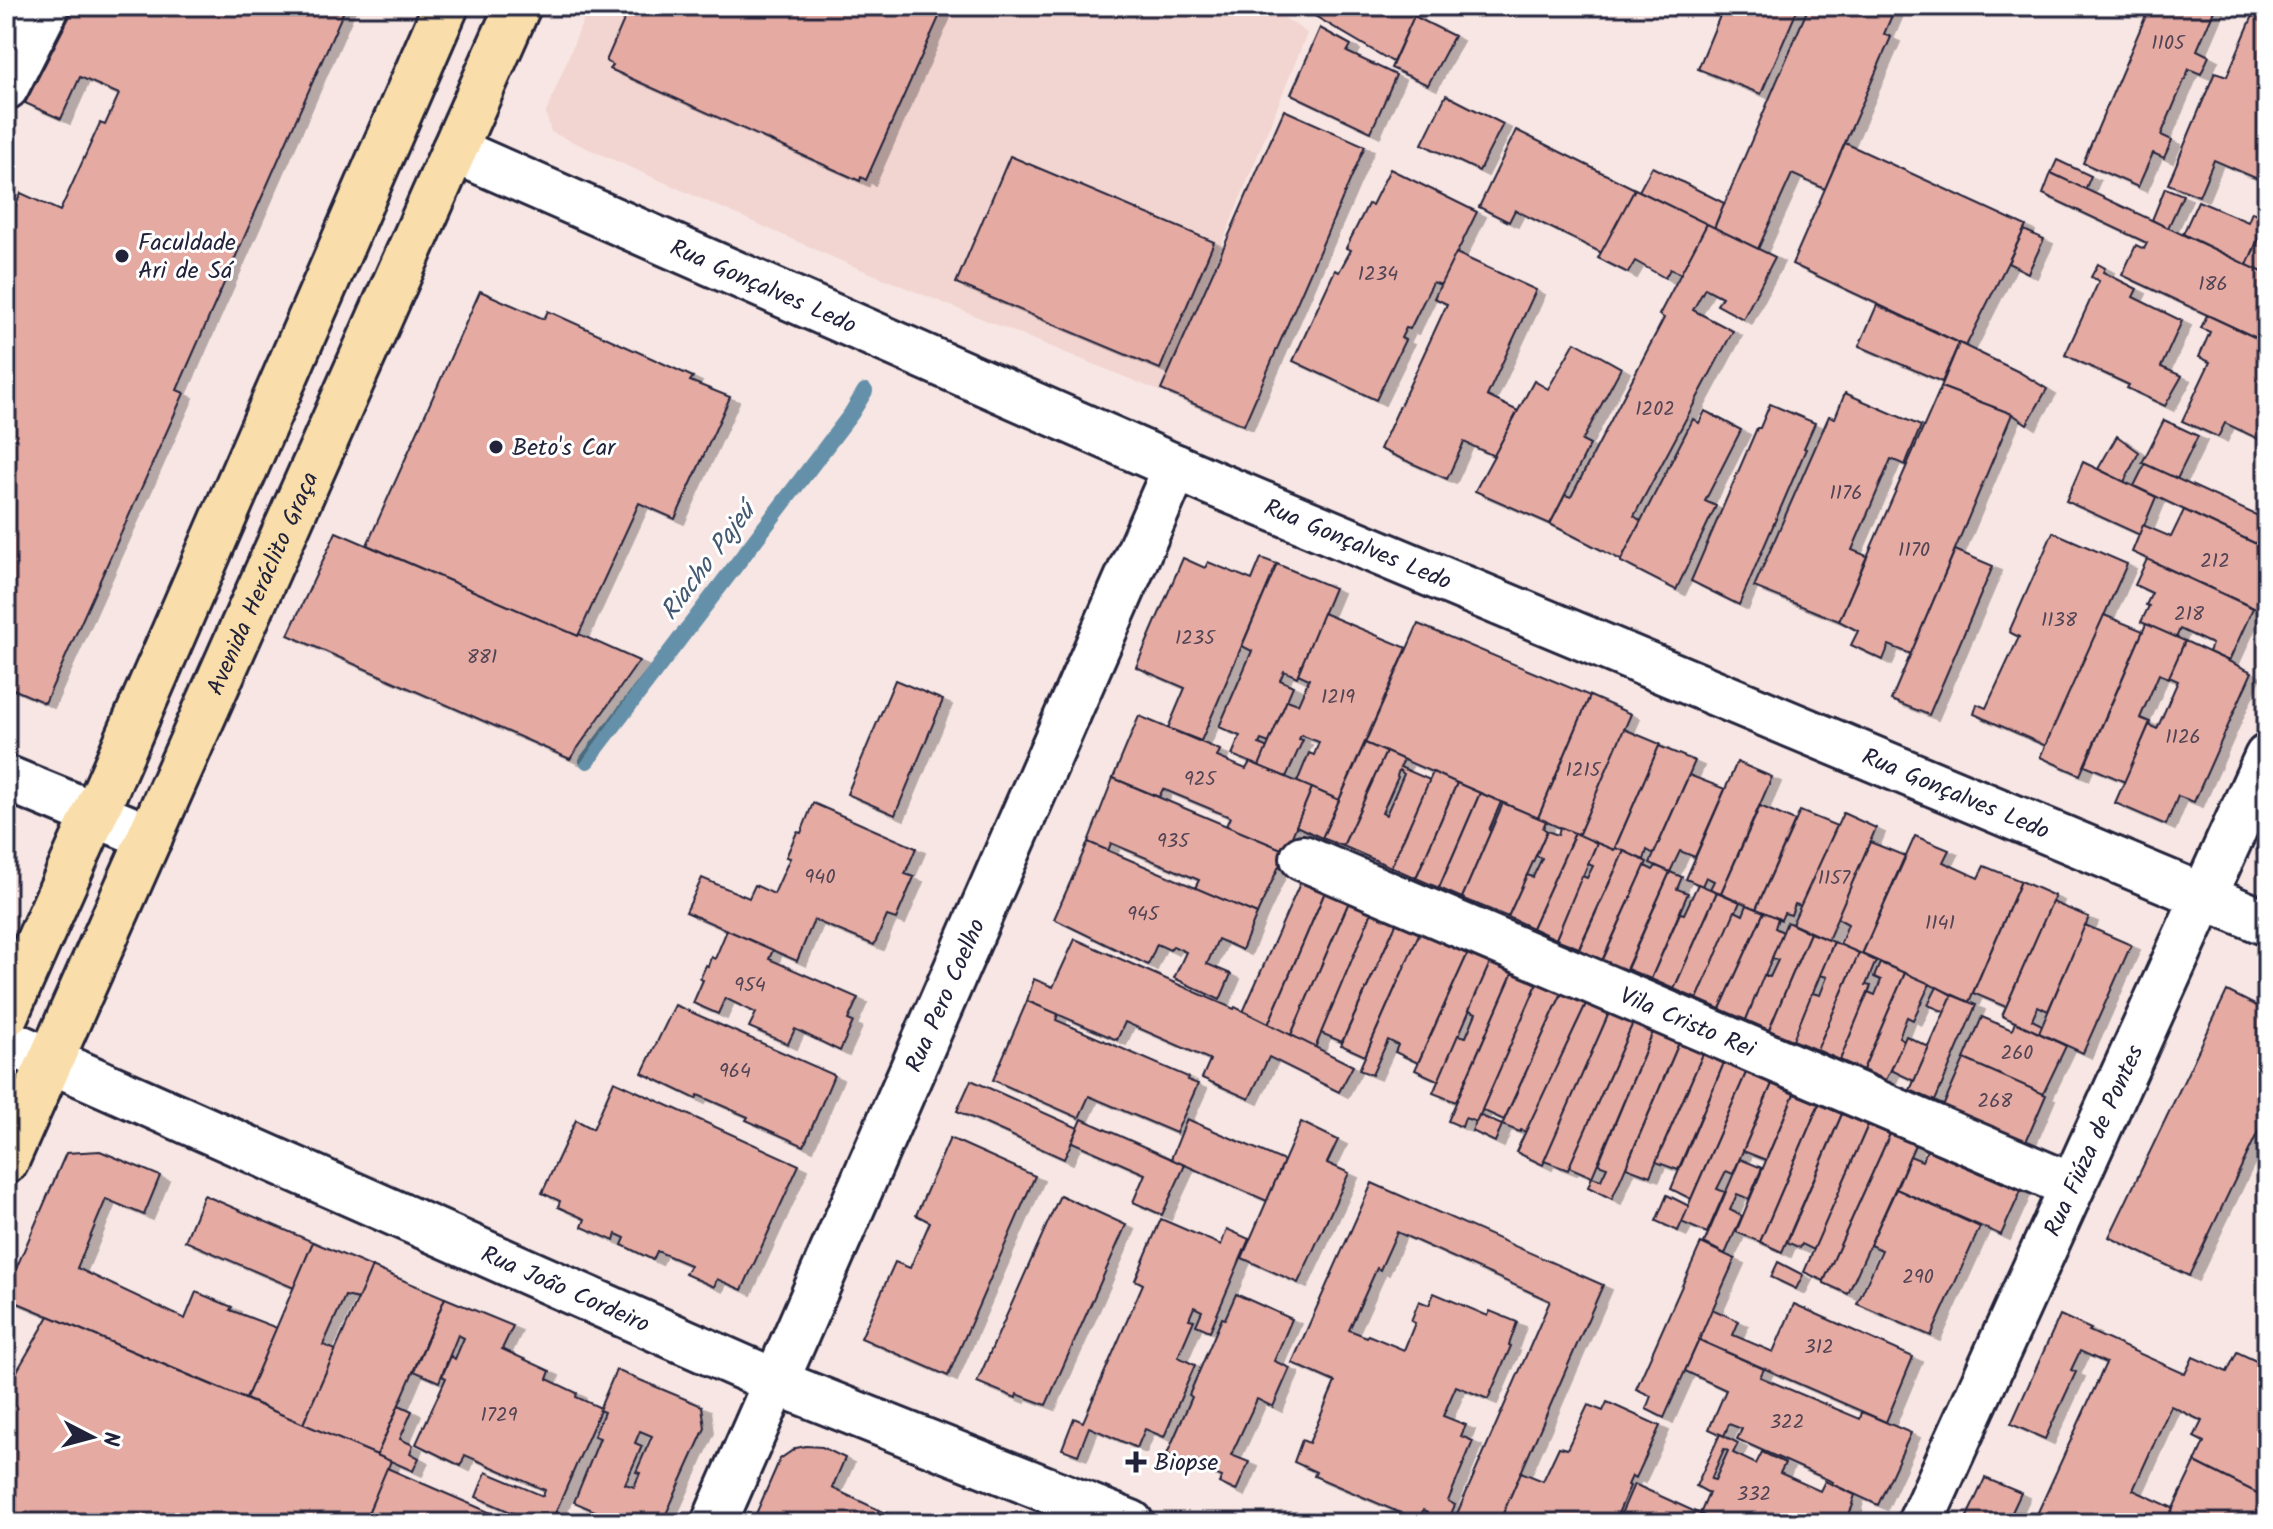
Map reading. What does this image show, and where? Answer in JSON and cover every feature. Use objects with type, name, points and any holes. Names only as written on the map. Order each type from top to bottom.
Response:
[{"type":"main road","points":[[6,1014],[446,6]]},
{"type":"main road","name":"Avenida Heráclito Graça","points":[[6,1161],[518,6]]},
{"type":"street","points":[[6,87],[47,6]]},
{"type":"street","name":"Rua Gonçalves Ledo","points":[[454,150],[1176,467],[2267,923]]},
{"type":"street","name":"Rua Pero Coelho","points":[[714,1523],[1176,467]]},
{"type":"street","name":"Rua Fiúza de Pontes","points":[[1920,1523],[2267,757]]},
{"type":"street","points":[[6,778],[150,837]]},
{"type":"street","name":"Vila Cristo Rei","points":[[1303,858],[2072,1186]]},
{"type":"street","name":"Rua João Cordeiro","points":[[6,1041],[776,1382],[1131,1523]]},
{"type":"shaded area","points":[[589,6],[1267,6],[1307,33],[1162,392],[846,263],[551,132],[546,113]]},
{"type":"building","name":"Faculdade Ari de Sá","points":[[75,6],[346,6],[177,390],[184,393],[45,703],[6,686],[6,228],[21,193],[60,211],[100,123],[105,125],[119,94],[80,77],[61,119],[25,103]]},
{"type":"building","points":[[630,6],[944,6],[866,180],[861,177],[860,181],[610,69],[613,65],[606,61]]},
{"type":"building","points":[[1298,6],[1419,6],[1393,62]]},
{"type":"building","points":[[1724,6],[1799,6],[1761,94],[1698,69]]},
{"type":"building","points":[[1809,6],[1896,6],[1884,34],[1891,37],[1825,189],[1792,174],[1758,249],[1714,228]]},
{"type":"building","points":[[2150,6],[2216,6],[2197,50],[2209,56],[2201,74],[2189,69],[2161,135],[2172,140],[2164,158],[2153,153],[2138,187],[2083,163]]},
{"type":"building","points":[[2257,6],[2267,6],[2267,183],[2214,160],[2199,196],[2168,184],[2215,72],[2227,76]]},
{"type":"building","points":[[1414,16],[1454,36],[1428,85],[1391,68]]},
{"type":"building","points":[[1320,28],[1351,45],[1347,52],[1396,75],[1371,132],[1291,94]]},
{"type":"building","points":[[1446,95],[1503,124],[1479,171],[1422,144]]},
{"type":"building","points":[[1284,110],[1365,146],[1244,425],[1161,390]]},
{"type":"building","points":[[1516,130],[1635,189],[1602,253],[1515,210],[1509,222],[1479,207]]},
{"type":"building","points":[[1845,143],[2026,226],[1966,346],[1792,264]]},
{"type":"building","points":[[1010,156],[1214,242],[1160,369],[956,283]]},
{"type":"building","points":[[2057,160],[2091,176],[2085,190],[2051,173]]},
{"type":"building","points":[[1652,167],[1724,203],[1714,228],[1639,191]]},
{"type":"building","points":[[1390,169],[1477,212],[1441,285],[1433,282],[1410,329],[1406,328],[1401,338],[1405,340],[1376,400],[1293,361],[1335,270],[1339,272],[1351,250],[1346,248],[1368,204],[1372,205]]},
{"type":"building","points":[[2051,173],[2267,274],[2267,343],[2122,275],[2136,245],[2144,249],[2147,243],[2043,194]]},
{"type":"building","points":[[2165,188],[2183,195],[2168,228],[2152,220]]},
{"type":"building","points":[[1635,189],[1707,224],[1681,274],[1670,269],[1665,278],[1635,261],[1628,273],[1598,258]]},
{"type":"building","points":[[2198,201],[2248,222],[2252,212],[2267,218],[2247,265],[2183,234]]},
{"type":"building","points":[[2267,221],[2267,274],[2247,265]]},
{"type":"building","points":[[1707,224],[1775,257],[1743,319],[1717,305],[1722,297],[1705,288],[1693,310],[1733,331],[1634,516],[1641,521],[1621,560],[1550,524],[1565,495],[1571,497],[1664,318],[1659,315]]},
{"type":"building","points":[[2024,230],[2044,239],[2028,273],[2008,263]]},
{"type":"building","points":[[1456,253],[1536,290],[1487,396],[1518,411],[1494,456],[1464,442],[1447,479],[1380,449],[1447,304],[1434,298]]},
{"type":"building","points":[[2098,264],[2105,268],[2103,272],[2137,289],[2133,297],[2182,321],[2161,367],[2182,376],[2165,406],[2065,355],[2099,281],[2091,277]]},
{"type":"building","points":[[480,291],[544,319],[548,311],[693,377],[690,381],[730,397],[675,519],[639,503],[578,636],[367,545]]},
{"type":"building","points":[[1877,305],[1959,343],[1942,382],[1859,346]]},
{"type":"building","points":[[2207,315],[2267,343],[2267,443],[2225,423],[2218,437],[2182,421],[2210,362],[2199,357],[2210,332],[2201,328]]},
{"type":"building","points":[[1575,342],[1621,368],[1582,441],[1590,445],[1550,524],[1475,491],[1534,381],[1548,389]]},
{"type":"building","points":[[1959,343],[2047,389],[2027,424],[2012,414],[1941,387]]},
{"type":"building","points":[[1941,387],[2012,414],[1911,654],[1889,645],[1883,660],[1851,645],[1858,631],[1839,621]]},
{"type":"building","points":[[1845,393],[1921,426],[1905,465],[1891,459],[1852,550],[1867,556],[1839,621],[1754,587],[1829,416],[1835,418]]},
{"type":"building","points":[[1770,404],[1815,423],[1739,605],[1691,581]]},
{"type":"building","points":[[1705,411],[1741,430],[1705,501],[1716,506],[1676,590],[1621,560],[1693,419],[1699,423]]},
{"type":"building","points":[[2164,420],[2198,436],[2177,479],[2142,463]]},
{"type":"building","points":[[2117,436],[2139,452],[2124,482],[2098,469]]},
{"type":"building","points":[[2083,462],[2156,497],[2140,535],[2066,501]]},
{"type":"building","points":[[2145,464],[2267,520],[2267,549],[2134,486]]},
{"type":"building","points":[[2184,510],[2267,549],[2267,614],[2132,552],[2143,525],[2171,537]]},
{"type":"building","points":[[336,532],[639,661],[570,759],[288,635]]},
{"type":"building","points":[[2053,532],[2127,564],[2046,746],[1974,714],[1977,704],[1986,708],[2019,637],[2009,632]]},
{"type":"building","points":[[1955,550],[1993,566],[1929,715],[1891,700]]},
{"type":"building","points":[[1183,558],[1205,568],[1208,562],[1252,580],[1261,558],[1277,564],[1201,741],[1168,728],[1185,688],[1136,667]]},
{"type":"building","points":[[2147,559],[2253,608],[2229,661],[2209,652],[2212,644],[2180,629],[2176,638],[2141,622],[2152,593],[2135,585]]},
{"type":"building","points":[[1277,564],[1334,588],[1297,677],[1284,671],[1280,680],[1293,686],[1269,743],[1261,740],[1259,744],[1268,748],[1259,766],[1232,755],[1240,736],[1219,727],[1252,651],[1242,646]]},
{"type":"building","points":[[1323,613],[1407,648],[1339,800],[1297,782],[1309,753],[1314,755],[1319,742],[1301,735],[1299,739],[1303,740],[1286,777],[1259,766],[1287,700],[1298,704],[1309,679],[1298,674]]},
{"type":"building","points":[[2104,615],[2143,631],[2080,775],[2040,757]]},
{"type":"building","points":[[1418,624],[1590,696],[1538,818],[1365,743]]},
{"type":"building","points":[[2146,624],[2185,641],[2169,678],[2159,674],[2140,718],[2150,722],[2125,782],[2085,765]]},
{"type":"building","points":[[2185,641],[2252,672],[2194,802],[2178,796],[2166,825],[2115,803],[2149,725],[2157,729],[2178,681],[2169,677]]},
{"type":"building","points":[[895,680],[943,700],[895,815],[847,794]]},
{"type":"building","points":[[1590,696],[1631,714],[1578,836],[1538,818]]},
{"type":"building","points":[[1139,716],[1220,750],[1217,757],[1246,769],[1250,762],[1312,788],[1286,851],[1226,826],[1230,817],[1163,789],[1159,797],[1113,778]]},
{"type":"building","points":[[1624,729],[1660,744],[1614,850],[1578,836]]},
{"type":"building","points":[[1365,743],[1386,752],[1343,846],[1322,838]]},
{"type":"building","points":[[1659,746],[1695,761],[1654,854],[1647,850],[1644,860],[1615,848]]},
{"type":"building","points":[[1386,752],[1404,760],[1400,767],[1430,780],[1391,867],[1343,846]],"holes":[[[1399,770],[1404,774],[1386,815],[1382,813]]]},
{"type":"building","points":[[1737,762],[1772,777],[1721,893],[1710,889],[1714,881],[1706,877],[1702,886],[1686,879]]},
{"type":"building","points":[[1433,772],[1457,783],[1416,878],[1391,867]]},
{"type":"building","points":[[1689,775],[1725,789],[1695,857],[1680,851],[1670,872],[1650,863]]},
{"type":"building","points":[[1113,778],[1286,851],[1257,914],[1195,888],[1199,880],[1111,843],[1108,851],[1088,842]]},
{"type":"building","points":[[1457,783],[1480,793],[1439,888],[1416,878]]},
{"type":"building","points":[[1312,788],[1339,800],[1322,838],[1296,826]]},
{"type":"building","points":[[1480,793],[1501,802],[1462,898],[1439,888]]},
{"type":"building","points":[[813,803],[916,848],[905,874],[914,877],[896,919],[887,916],[874,945],[814,920],[797,961],[686,912],[702,878],[749,898],[755,885],[774,894],[790,858],[786,857],[797,832],[801,833]]},
{"type":"building","points":[[1503,803],[1546,821],[1543,828],[1547,831],[1508,917],[1462,898]]},
{"type":"building","points":[[1760,806],[1795,821],[1756,909],[1721,893]]},
{"type":"building","points":[[1800,811],[1837,826],[1801,906],[1795,904],[1791,915],[1784,913],[1781,920],[1756,909]]},
{"type":"building","points":[[1843,813],[1876,828],[1828,940],[1792,924]]},
{"type":"building","points":[[1560,827],[1575,833],[1532,928],[1508,917],[1527,875],[1533,877],[1542,858],[1536,856],[1547,831],[1558,835]]},
{"type":"building","points":[[1575,833],[1597,843],[1556,939],[1532,928]]},
{"type":"building","points":[[1915,836],[1949,850],[1943,862],[1978,878],[1984,866],[2021,881],[1969,1002],[1862,954]]},
{"type":"building","points":[[1088,842],[1257,914],[1242,950],[1218,939],[1207,964],[1231,974],[1220,1000],[1174,978],[1186,952],[1157,944],[1148,965],[1054,919]]},
{"type":"building","points":[[1870,842],[1905,856],[1862,954],[1840,945],[1848,924],[1837,918]]},
{"type":"building","points":[[1597,843],[1624,851],[1579,948],[1556,939],[1582,876],[1587,878],[1593,866],[1588,864]]},
{"type":"building","points":[[1624,851],[1647,862],[1601,963],[1577,954]]},
{"type":"building","points":[[1645,866],[1653,870],[1656,866],[1670,872],[1624,974],[1601,964]]},
{"type":"building","points":[[1670,872],[1682,877],[1677,889],[1688,893],[1651,979],[1627,969]]},
{"type":"building","points":[[1301,881],[1325,892],[1268,1025],[1243,1012]]},
{"type":"building","points":[[2021,881],[2055,896],[2006,1007],[1973,993]]},
{"type":"building","points":[[1698,884],[1717,892],[1674,989],[1651,979],[1680,913],[1684,914]]},
{"type":"building","points":[[1325,892],[1349,902],[1291,1035],[1268,1025]]},
{"type":"building","points":[[1717,892],[1740,902],[1697,999],[1674,989]]},
{"type":"building","points":[[1349,902],[1372,912],[1315,1048],[1291,1035]]},
{"type":"building","points":[[2052,902],[2089,917],[2048,1011],[2038,1006],[2032,1020],[2042,1025],[2039,1033],[2002,1016]]},
{"type":"building","points":[[1747,905],[1764,912],[1720,1009],[1697,999],[1735,911],[1743,915]]},
{"type":"building","points":[[1372,912],[1397,922],[1342,1042],[1321,1033]]},
{"type":"building","points":[[1764,912],[1778,918],[1775,928],[1783,932],[1746,1020],[1720,1009]]},
{"type":"building","points":[[1397,922],[1420,932],[1365,1056],[1341,1045]]},
{"type":"building","points":[[1787,922],[1810,933],[1769,1030],[1746,1020],[1764,975],[1770,977],[1778,960],[1772,958]]},
{"type":"building","points":[[2085,925],[2131,945],[2083,1053],[2039,1033]]},
{"type":"building","points":[[727,930],[773,950],[769,959],[858,998],[848,1020],[853,1022],[840,1051],[795,1029],[788,1044],[749,1027],[756,1013],[725,998],[718,1014],[693,1003],[706,965],[711,957],[715,959]]},
{"type":"building","points":[[1420,932],[1468,953],[1418,1063],[1395,1052],[1398,1045],[1388,1040],[1372,1075],[1359,1070]]},
{"type":"building","points":[[1810,933],[1834,942],[1793,1040],[1769,1030]]},
{"type":"building","points":[[1075,939],[1235,1007],[1353,1066],[1339,1092],[1269,1057],[1249,1099],[1202,1078],[1209,1059],[1125,1022],[1117,1040],[1027,1001],[1034,979],[1053,987]]},
{"type":"building","points":[[1834,942],[1859,953],[1817,1050],[1793,1040],[1812,993],[1820,995],[1827,977],[1820,975]]},
{"type":"building","points":[[1468,953],[1490,963],[1439,1081],[1415,1070]]},
{"type":"building","points":[[1859,953],[1876,961],[1866,985],[1871,986],[1840,1060],[1817,1050]]},
{"type":"building","points":[[1490,963],[1513,972],[1456,1102],[1433,1093],[1458,1035],[1466,1037],[1476,1013],[1469,1010]]},
{"type":"building","points":[[1880,963],[1905,973],[1863,1070],[1840,1060],[1868,992],[1875,995],[1881,980],[1874,977]]},
{"type":"building","points":[[1513,972],[1538,982],[1477,1122],[1465,1118],[1462,1127],[1448,1121]]},
{"type":"building","points":[[1905,973],[1930,984],[1913,1020],[1907,1017],[1899,1037],[1905,1041],[1886,1080],[1863,1070]]},
{"type":"building","points":[[1538,982],[1562,993],[1504,1120],[1482,1110]]},
{"type":"building","points":[[1937,987],[1952,995],[1945,1012],[1928,1005]]},
{"type":"building","points":[[2227,991],[2267,1011],[2267,1113],[2189,1276],[2109,1237]]},
{"type":"building","points":[[1562,993],[1586,1004],[1526,1132],[1520,1132],[1502,1125]]},
{"type":"building","points":[[1952,995],[1976,1005],[1935,1101],[1910,1090]]},
{"type":"building","points":[[1027,1001],[1058,1014],[1056,1020],[1198,1084],[1176,1133],[1089,1096],[1079,1118],[993,1080]]},
{"type":"building","points":[[1586,1004],[1609,1013],[1543,1165],[1516,1152]]},
{"type":"building","points":[[675,1005],[834,1075],[804,1146],[746,1120],[748,1117],[698,1095],[696,1099],[642,1073]]},
{"type":"building","points":[[1609,1013],[1633,1023],[1568,1170],[1544,1161]]},
{"type":"building","points":[[1982,1017],[2012,1030],[2015,1022],[2066,1046],[2043,1094],[1964,1059]]},
{"type":"building","points":[[1633,1023],[1653,1032],[1592,1177],[1569,1167]]},
{"type":"building","points":[[1653,1032],[1679,1043],[1612,1199],[1588,1187],[1592,1177],[1601,1180],[1607,1167],[1598,1164]]},
{"type":"building","points":[[1906,1036],[1929,1047],[1914,1081],[1891,1070]]},
{"type":"building","points":[[1679,1043],[1703,1054],[1650,1176],[1626,1167]]},
{"type":"building","points":[[1703,1054],[1724,1063],[1678,1170],[1656,1162]]},
{"type":"building","points":[[1964,1059],[2046,1095],[2025,1144],[1942,1109]]},
{"type":"building","points":[[1724,1063],[1746,1073],[1691,1199],[1671,1189]]},
{"type":"building","points":[[1746,1073],[1772,1084],[1733,1174],[1726,1171],[1717,1189],[1725,1192],[1707,1233],[1681,1222]]},
{"type":"building","points":[[971,1080],[1078,1128],[1064,1159],[957,1111]]},
{"type":"building","points":[[614,1081],[799,1165],[742,1290],[717,1279],[714,1287],[685,1274],[690,1265],[657,1251],[653,1260],[622,1245],[625,1238],[616,1234],[614,1241],[582,1227],[585,1219],[558,1207],[560,1201],[542,1193],[576,1120],[593,1129]]},
{"type":"building","points":[[1772,1084],[1794,1094],[1766,1160],[1743,1151]]},
{"type":"building","points":[[1794,1094],[1819,1104],[1760,1242],[1736,1232]]},
{"type":"building","points":[[1819,1104],[1842,1114],[1782,1252],[1760,1242]]},
{"type":"building","points":[[1842,1114],[1868,1125],[1814,1250],[1802,1244],[1800,1248],[1787,1242]]},
{"type":"building","points":[[1479,1115],[1502,1125],[1495,1142],[1472,1131]]},
{"type":"building","points":[[1082,1119],[1185,1165],[1162,1215],[1133,1202],[1145,1174],[1072,1142]]},
{"type":"building","points":[[1187,1119],[1284,1161],[1267,1201],[1171,1159]]},
{"type":"building","points":[[1301,1122],[1338,1140],[1327,1163],[1349,1173],[1298,1283],[1242,1258]]},
{"type":"building","points":[[1868,1125],[1890,1134],[1824,1281],[1804,1272]]},
{"type":"building","points":[[1890,1134],[1915,1145],[1848,1294],[1824,1281]]},
{"type":"building","points":[[950,1138],[1035,1176],[948,1376],[861,1338],[895,1262],[910,1268],[930,1222],[916,1215]]},
{"type":"building","points":[[1927,1150],[2021,1191],[2001,1235],[1896,1189],[1910,1156],[1922,1161]]},
{"type":"building","points":[[100,1151],[160,1176],[144,1215],[106,1199],[77,1268],[185,1319],[196,1292],[232,1307],[230,1310],[277,1328],[246,1399],[6,1298],[66,1153]]},
{"type":"building","points":[[1740,1159],[1762,1168],[1749,1199],[1737,1194],[1730,1210],[1742,1216],[1725,1254],[1704,1243]]},
{"type":"building","points":[[1372,1183],[1603,1285],[1499,1523],[1453,1523],[1550,1301],[1397,1232],[1349,1330],[1404,1350],[1415,1323],[1411,1321],[1419,1301],[1429,1305],[1434,1293],[1488,1316],[1490,1311],[1517,1322],[1511,1346],[1488,1399],[1456,1386],[1443,1416],[1466,1425],[1461,1436],[1473,1441],[1448,1501],[1455,1505],[1447,1523],[1423,1523],[1428,1512],[1423,1510],[1419,1521],[1314,1476],[1316,1472],[1294,1462],[1302,1440],[1309,1443],[1335,1382],[1292,1363]]},
{"type":"building","points":[[1896,1189],[1980,1227],[1931,1336],[1857,1304],[1882,1250],[1870,1245]]},
{"type":"building","points":[[204,1195],[313,1242],[294,1288],[185,1241]]},
{"type":"building","points":[[1060,1195],[1126,1225],[1046,1405],[1017,1394],[1016,1398],[977,1382]]},
{"type":"building","points":[[1667,1195],[1689,1206],[1678,1231],[1656,1221]]},
{"type":"building","points":[[1161,1219],[1221,1245],[1227,1229],[1249,1239],[1210,1331],[1196,1325],[1202,1311],[1194,1307],[1189,1319],[1194,1320],[1178,1357],[1195,1365],[1164,1437],[1145,1429],[1137,1448],[1089,1427],[1078,1455],[1062,1449],[1074,1418],[1083,1422],[1143,1284],[1135,1280]]},
{"type":"building","points":[[313,1242],[372,1267],[359,1299],[345,1296],[323,1345],[336,1350],[303,1424],[246,1399]]},
{"type":"building","points":[[1701,1243],[1735,1259],[1664,1418],[1646,1409],[1651,1396],[1636,1389]]},
{"type":"building","points":[[1778,1262],[1803,1275],[1796,1289],[1771,1277]]},
{"type":"building","points":[[372,1267],[445,1298],[377,1455],[303,1424]]},
{"type":"building","points":[[1236,1294],[1292,1319],[1274,1361],[1290,1368],[1273,1407],[1257,1399],[1231,1455],[1249,1462],[1236,1491],[1219,1483],[1222,1477],[1167,1454],[1222,1318],[1225,1319]]},
{"type":"building","points":[[445,1298],[513,1326],[502,1349],[550,1371],[547,1379],[601,1408],[551,1523],[536,1523],[476,1497],[486,1472],[543,1496],[545,1490],[465,1455],[461,1466],[416,1444],[446,1378],[442,1376],[451,1356],[455,1359],[464,1338],[458,1335],[439,1382],[414,1371]]},
{"type":"building","points":[[1794,1304],[1913,1357],[1886,1422],[1699,1340],[1712,1309],[1739,1321],[1733,1335],[1773,1352]]},
{"type":"building","points":[[2060,1315],[2185,1374],[2193,1357],[2227,1372],[2237,1352],[2267,1366],[2267,1498],[2195,1462],[2204,1442],[2194,1437],[2202,1421],[2171,1406],[2133,1490],[2173,1508],[2166,1523],[2033,1523],[2106,1363],[2080,1351],[2071,1370],[2076,1372],[2045,1439],[2011,1424]]},
{"type":"building","points":[[49,1316],[391,1461],[364,1523],[6,1523],[6,1390]]},
{"type":"building","points":[[1699,1340],[1764,1369],[1760,1377],[1860,1419],[1862,1412],[1911,1433],[1878,1505],[1737,1439],[1742,1429],[1729,1424],[1724,1436],[1709,1429],[1726,1390],[1685,1371]]},
{"type":"building","points":[[616,1370],[702,1406],[705,1428],[662,1523],[649,1523],[650,1520],[637,1514],[634,1523],[600,1523],[604,1515],[574,1502],[600,1438],[594,1436],[604,1412],[599,1410]],"holes":[[[640,1431],[652,1436],[636,1472],[640,1473],[634,1487],[625,1484],[642,1446],[635,1443]]]},
{"type":"building","points":[[1607,1402],[1660,1426],[1636,1478],[1632,1476],[1614,1523],[1499,1523],[1521,1472],[1543,1481],[1559,1447],[1567,1449],[1588,1405],[1603,1411]]},
{"type":"building","points":[[399,1405],[412,1411],[400,1439],[413,1445],[410,1453],[419,1458],[413,1471],[377,1455]]},
{"type":"building","points":[[1720,1434],[1738,1443],[1733,1453],[1756,1464],[1762,1452],[1785,1463],[1780,1473],[1820,1491],[1825,1481],[1855,1495],[1845,1523],[1720,1523],[1700,1514],[1709,1493],[1696,1486]],"holes":[[[1724,1449],[1728,1451],[1715,1480],[1711,1479]]]},
{"type":"building","points":[[822,1447],[845,1458],[832,1488],[879,1510],[873,1523],[752,1523],[780,1459],[796,1448]]},
{"type":"building","points":[[2195,1462],[2267,1498],[2267,1523],[2215,1523],[2205,1518],[2202,1523],[2166,1523]]},
{"type":"building","points":[[387,1468],[514,1523],[364,1523]]},
{"type":"building","points":[[1985,1478],[2021,1493],[2007,1523],[1964,1523]]},
{"type":"building","points":[[1634,1484],[1711,1519],[1709,1523],[1617,1523]]},
{"type":"building","points":[[879,1510],[911,1523],[873,1523]]},
{"type":"building","points":[[555,1513],[580,1523],[551,1523]]},
{"type":"waterway","name":"Riacho Pajeú","points":[[587,761],[851,414],[865,391]]},
{"type":"place","name":"Faculdade Ari de Sá","points":[[122,256]]},
{"type":"place","name":"Beto's Car","points":[[496,447]]},
{"type":"place","name":"Biopse","points":[[1136,1462]]}]
